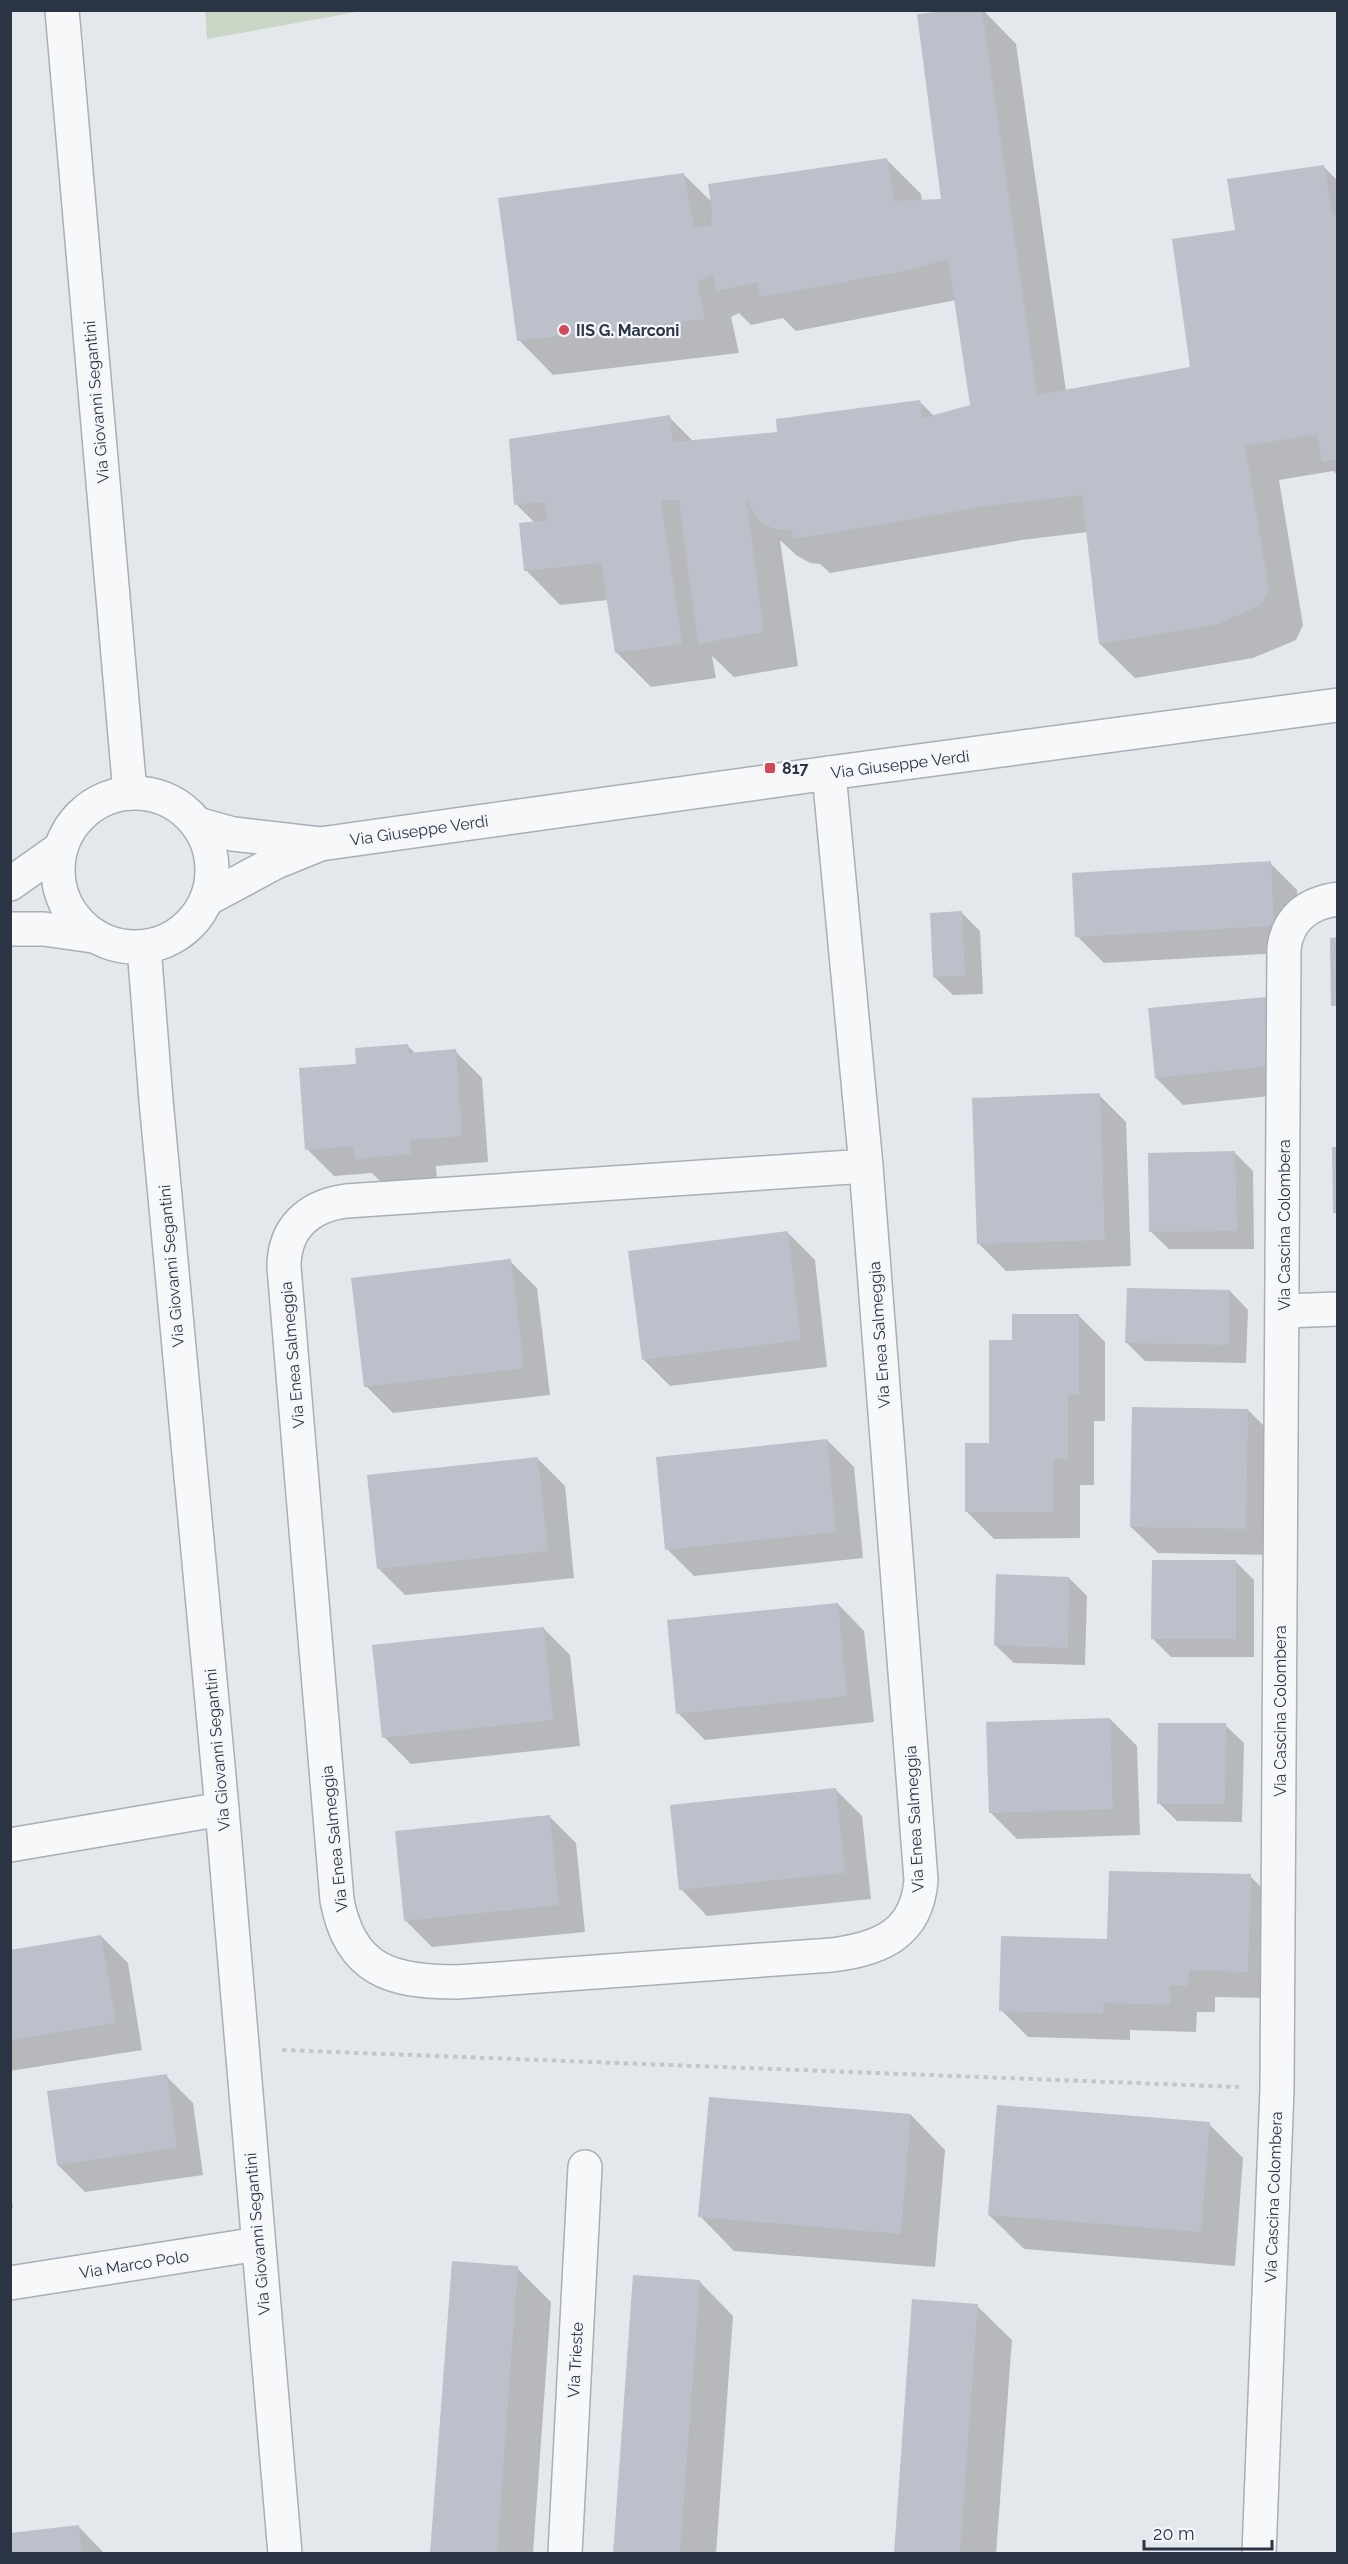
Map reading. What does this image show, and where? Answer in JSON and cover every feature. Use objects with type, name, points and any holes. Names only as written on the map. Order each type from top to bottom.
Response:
[{"type":"street","name":"Via Giovanni Segantini","points":[[62,10],[130,793]]},
{"type":"street","name":"Via Giuseppe Verdi","points":[[207,899],[276,862],[320,844],[829,772],[1338,705]]},
{"type":"street","name":"Via Enea Salmeggia","points":[[829,772],[866,1166],[921,1880],[920,1897],[912,1916],[890,1938],[849,1953],[458,1982],[436,1982],[399,1977],[374,1966],[353,1946],[345,1930],[337,1900],[284,1267],[286,1246],[290,1237],[307,1215],[320,1207],[346,1201],[866,1166]]},
{"type":"street","points":[[10,929],[44,929],[93,936],[118,946],[144,947],[171,939],[192,922],[207,899],[212,874],[209,848],[197,824],[179,807],[156,796],[130,793],[111,797],[94,805],[80,816],[68,831],[61,848],[57,873],[62,898],[75,919],[93,936]]},
{"type":"street","name":"Via Giuseppe Verdi","points":[[197,824],[233,834],[320,844]]},
{"type":"street","points":[[10,884],[61,848]]},
{"type":"street","name":"Via Cascina Colombera","points":[[1259,2553],[1277,2089],[1286,938],[1290,925],[1310,906],[1338,899]]},
{"type":"street","name":"Via Giovanni Segantini","points":[[144,947],[157,1112],[222,1809],[285,2553]]},
{"type":"street","points":[[1283,1311],[1338,1309]]},
{"type":"street","points":[[10,1845],[222,1809]]},
{"type":"street","name":"Via Trieste","points":[[564,2553],[585,2167]]},
{"type":"street","name":"Via Marco Polo","points":[[10,2283],[258,2244]]},
{"type":"path","points":[[242,2049],[1277,2089]]},
{"type":"green space","points":[[205,10],[362,10],[362,11],[207,39]]},
{"type":"building","name":"IIS G. Marconi","points":[[982,10],[1037,395],[1190,367],[1172,239],[1235,230],[1227,179],[1324,165],[1332,215],[1338,215],[1338,459],[1322,462],[1317,434],[1245,446],[1269,590],[1261,605],[1218,624],[1099,644],[1082,495],[987,506],[794,539],[792,530],[774,529],[759,521],[746,499],[764,632],[698,644],[679,500],[661,500],[682,644],[615,653],[601,563],[524,571],[519,523],[548,520],[544,502],[514,505],[509,439],[670,415],[673,442],[777,432],[776,419],[920,400],[923,418],[970,405],[948,259],[900,272],[760,297],[758,282],[716,291],[713,275],[697,282],[705,319],[517,341],[498,198],[684,173],[694,227],[711,226],[712,211],[708,184],[887,158],[894,201],[941,199],[917,14]]},
{"type":"building","points":[[1271,861],[1274,926],[1075,937],[1072,873]]},
{"type":"building","points":[[962,911],[965,976],[933,977],[930,913]]},
{"type":"building","points":[[1338,937],[1338,1006],[1331,1006],[1330,938]]},
{"type":"building","points":[[1266,997],[1273,1066],[1155,1078],[1148,1008]]},
{"type":"building","points":[[408,1044],[409,1053],[456,1049],[462,1136],[410,1140],[411,1154],[355,1159],[354,1146],[305,1150],[299,1068],[356,1064],[355,1048]]},
{"type":"building","points":[[1100,1093],[1105,1240],[977,1244],[972,1098]]},
{"type":"building","points":[[1332,1147],[1338,1147],[1338,1213],[1333,1213]]},
{"type":"building","points":[[1235,1151],[1237,1231],[1149,1232],[1148,1153]]},
{"type":"building","points":[[788,1231],[801,1340],[642,1360],[628,1251]]},
{"type":"building","points":[[511,1259],[524,1368],[364,1387],[351,1278]]},
{"type":"building","points":[[1127,1288],[1230,1290],[1229,1345],[1125,1343]]},
{"type":"building","points":[[1012,1314],[1079,1314],[1079,1395],[1068,1395],[1068,1459],[1053,1459],[1053,1512],[965,1512],[965,1443],[989,1443],[989,1340],[1012,1340]]},
{"type":"building","points":[[1132,1407],[1248,1409],[1246,1529],[1130,1527]]},
{"type":"building","points":[[827,1439],[836,1532],[665,1550],[656,1457]]},
{"type":"building","points":[[538,1457],[548,1551],[377,1569],[367,1475]]},
{"type":"building","points":[[1152,1560],[1236,1560],[1236,1639],[1151,1639]]},
{"type":"building","points":[[996,1574],[1069,1577],[1068,1648],[994,1645]]},
{"type":"building","points":[[838,1603],[847,1696],[676,1714],[667,1620]]},
{"type":"building","points":[[544,1627],[553,1720],[382,1738],[372,1645]]},
{"type":"building","points":[[1110,1718],[1113,1809],[989,1813],[986,1722]]},
{"type":"building","points":[[1158,1723],[1226,1723],[1225,1804],[1157,1804]]},
{"type":"building","points":[[836,1788],[845,1873],[679,1890],[670,1805]]},
{"type":"building","points":[[550,1815],[559,1905],[404,1921],[395,1831]]},
{"type":"building","points":[[1109,1871],[1251,1874],[1248,1972],[1189,1970],[1188,1986],[1170,1985],[1170,2005],[1104,2003],[1103,2014],[999,2011],[1001,1936],[1107,1939]]},
{"type":"building","points":[[101,1935],[116,2023],[10,2040],[10,1950]]},
{"type":"building","points":[[167,2074],[177,2148],[57,2165],[47,2091]]},
{"type":"building","points":[[709,2097],[911,2114],[901,2234],[698,2217]]},
{"type":"building","points":[[997,2105],[1210,2122],[1201,2232],[988,2215]]},
{"type":"building","points":[[452,2261],[518,2266],[497,2554],[430,2554]]},
{"type":"building","points":[[633,2275],[700,2280],[680,2554],[613,2554]]},
{"type":"building","points":[[912,2299],[978,2304],[960,2554],[894,2554]]},
{"type":"building","points":[[79,2525],[82,2554],[10,2554],[10,2533]]},
{"type":"place","name":"IIS G. Marconi","points":[[564,330]]},
{"type":"place","name":"817","points":[[770,768]]}]
